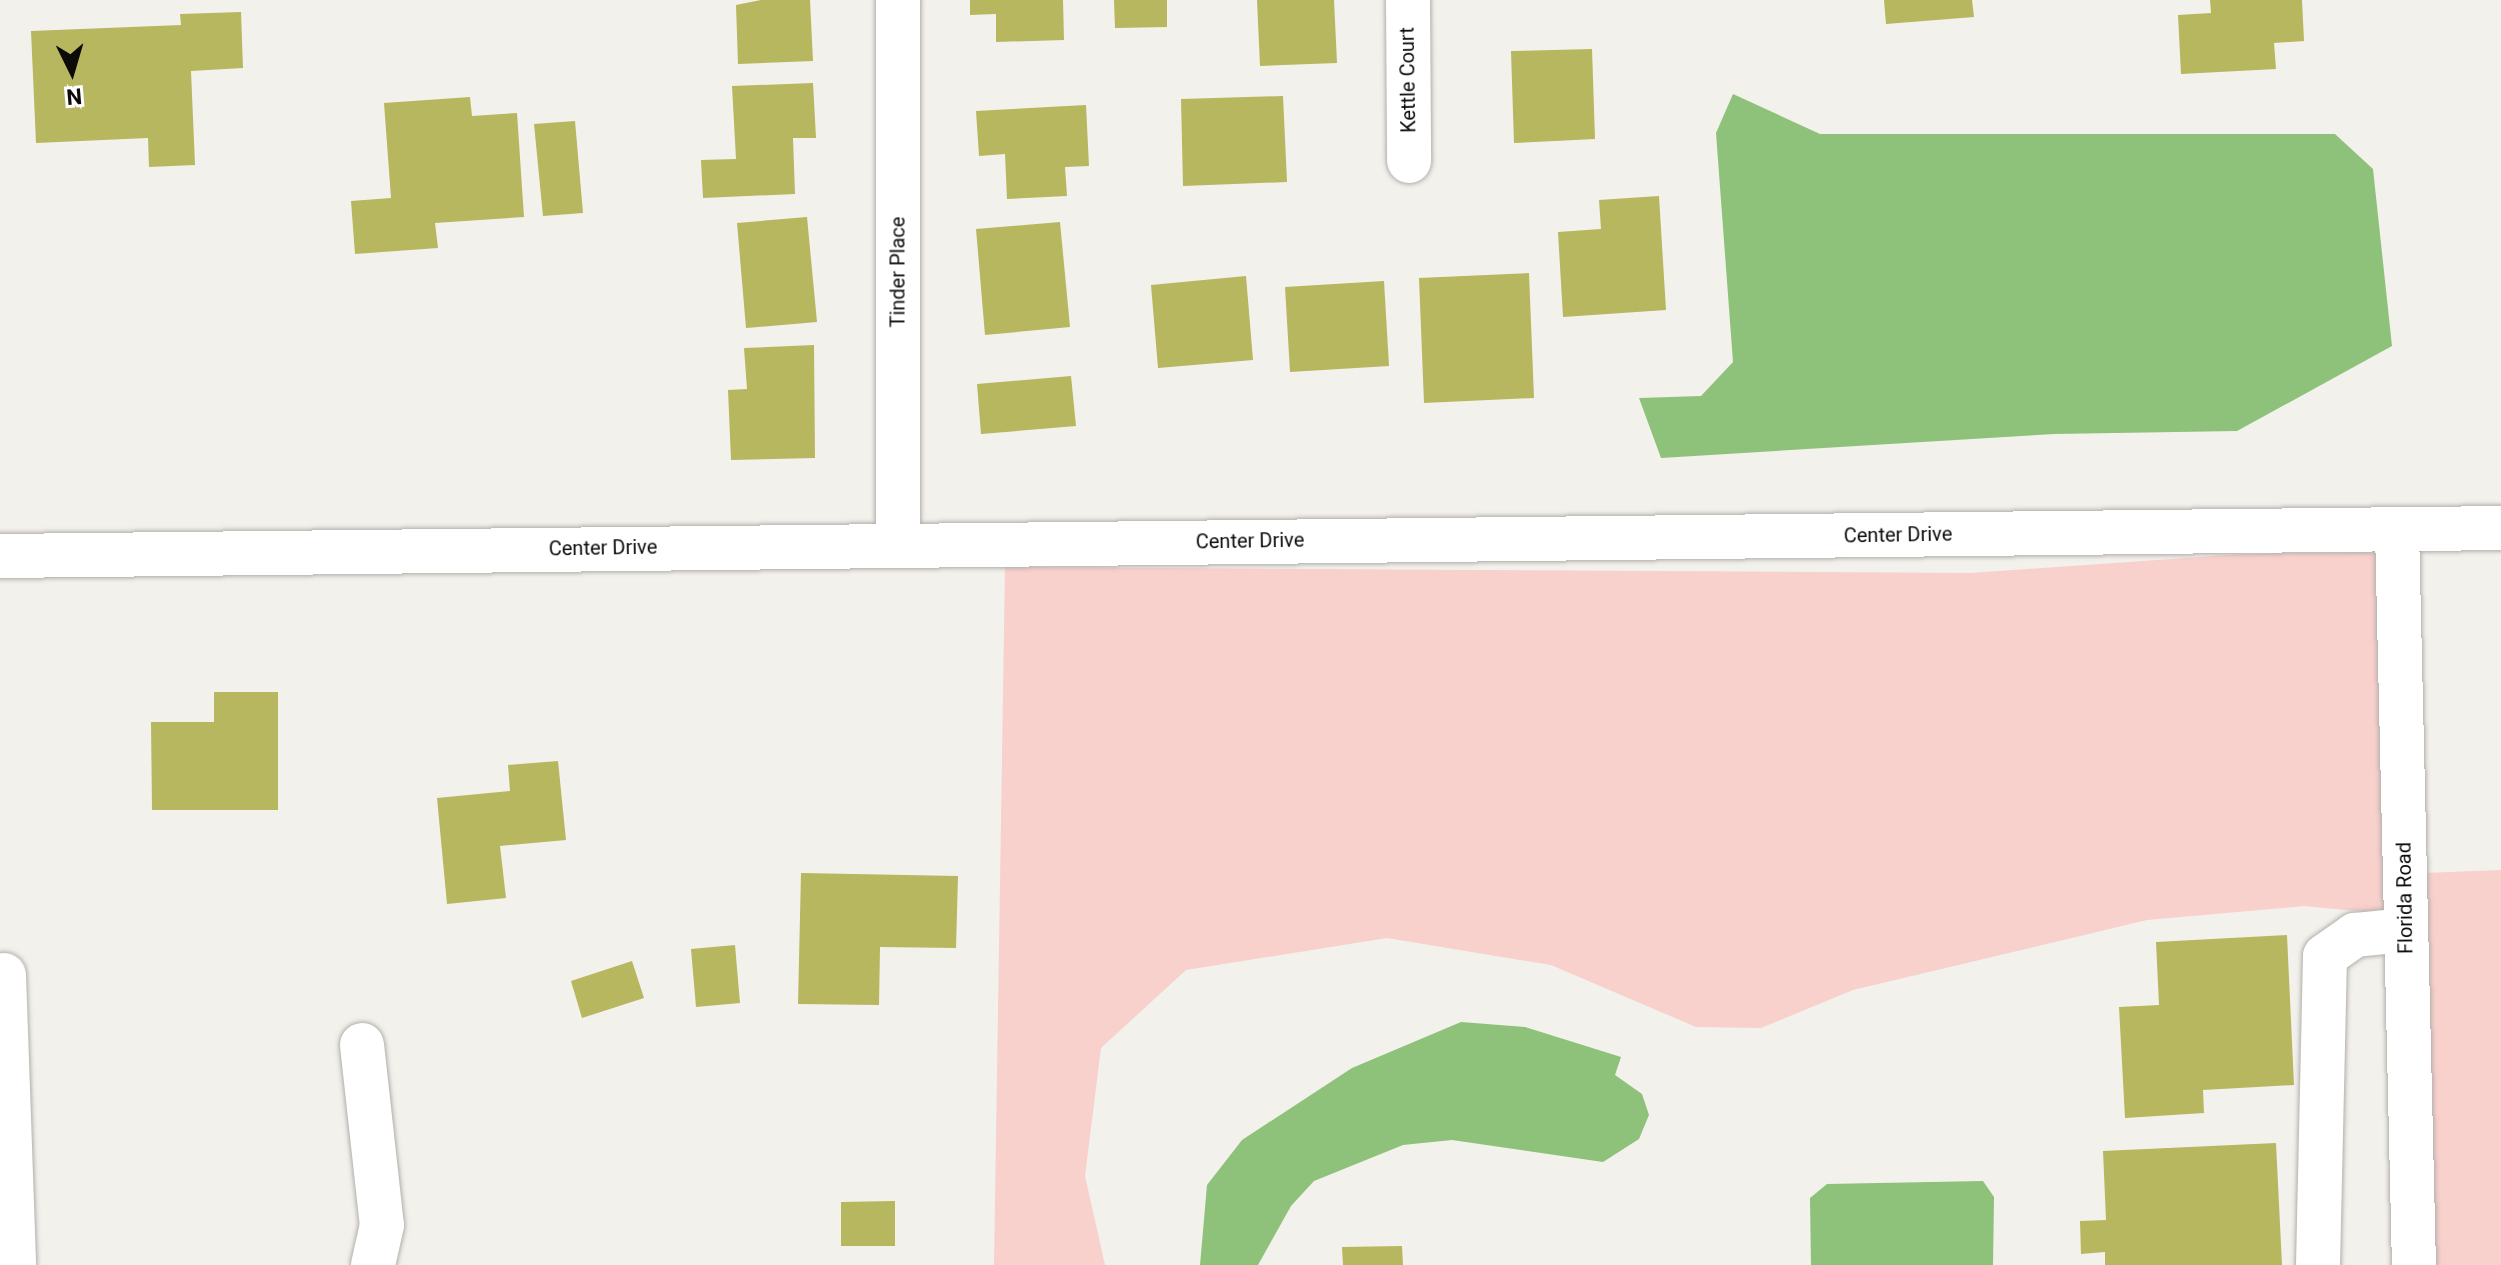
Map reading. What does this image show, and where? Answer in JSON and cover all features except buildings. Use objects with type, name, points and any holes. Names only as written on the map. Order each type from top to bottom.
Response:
[{"type":"street","name":"Tinder Place","points":[[898,0],[898,545]]},
{"type":"street","name":"Kettle Court","points":[[1408,0],[1409,161]]},
{"type":"street","name":"Center Drive","points":[[0,556],[2501,528]]},
{"type":"street","name":"Florida Road","points":[[2397,530],[2414,1265]]},
{"type":"street","points":[[2318,1265],[2325,956],[2355,935],[2406,930]]},
{"type":"street","points":[[4,975],[14,1265]]},
{"type":"street","points":[[362,1045],[382,1225],[373,1265]]},
{"type":"shaded area","points":[[1733,94],[1820,134],[2335,134],[2373,169],[2392,346],[2237,431],[2054,434],[1661,458],[1639,398],[1701,396],[1733,362],[1716,133]]},
{"type":"shaded area","points":[[2377,552],[2386,914],[2305,906],[2147,920],[1853,990],[1761,1028],[1696,1027],[1551,965],[1387,938],[1186,970],[1101,1048],[1085,1176],[1105,1265],[994,1265],[1005,567],[1971,573],[2243,554]]},
{"type":"shaded area","points":[[2501,870],[2501,1265],[2433,1265],[2424,873]]},
{"type":"shaded area","points":[[1461,1022],[1525,1027],[1621,1057],[1615,1075],[1642,1094],[1649,1115],[1639,1139],[1603,1162],[1452,1140],[1403,1145],[1314,1181],[1291,1206],[1258,1265],[1200,1265],[1207,1185],[1242,1140],[1352,1068]]},
{"type":"shaded area","points":[[1983,1181],[1994,1197],[1993,1265],[1811,1265],[1810,1198],[1827,1184]]}]
